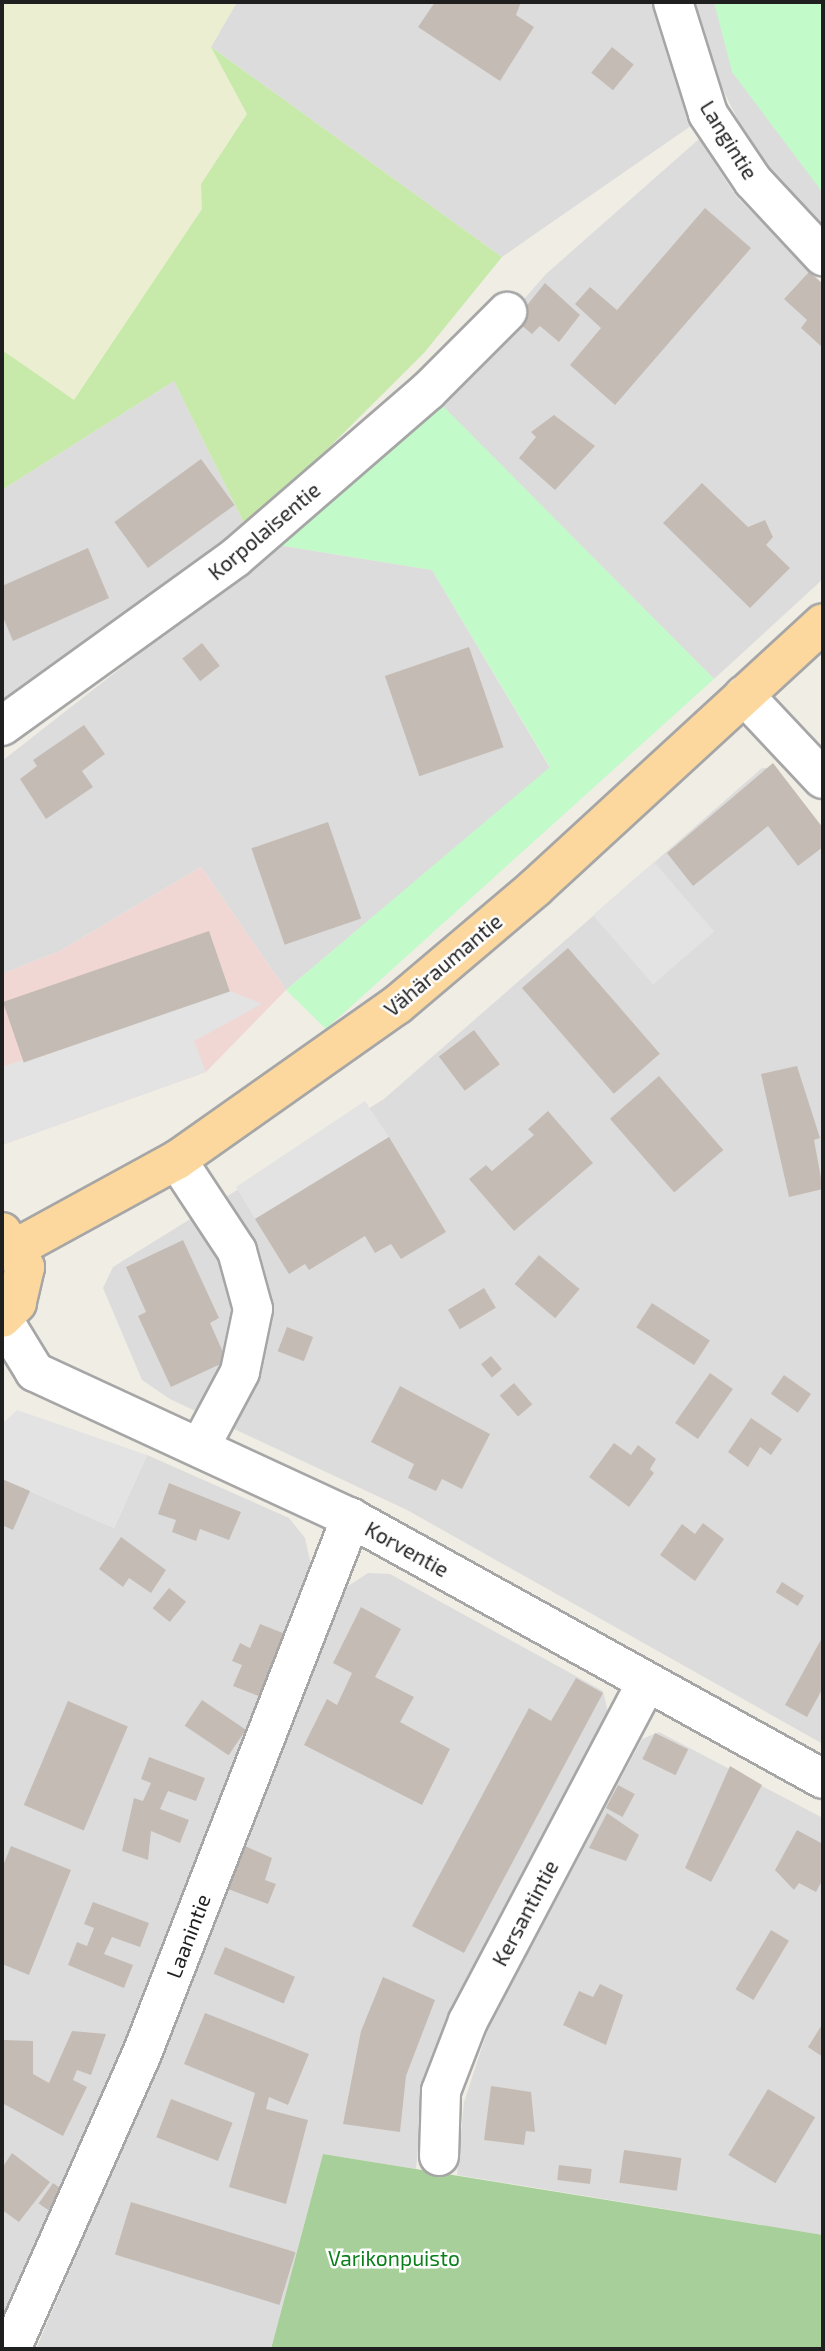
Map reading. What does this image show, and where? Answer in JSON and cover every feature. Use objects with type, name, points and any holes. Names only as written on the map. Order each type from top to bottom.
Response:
[{"type":"main road","name":"Vähäraumantie","points":[[10,1239],[177,1160],[397,1005],[823,623]]},
{"type":"main road","points":[[2,1318],[24,1286],[10,1239]]},
{"type":"street","name":"Langintie","points":[[673,2],[708,114],[753,181],[823,256]]},
{"type":"street","name":"Korpolaisentie","points":[[2,726],[235,558],[428,391],[507,312]]},
{"type":"street","points":[[744,695],[823,779]]},
{"type":"street","points":[[177,1160],[237,1251],[253,1309],[240,1372],[200,1447]]},
{"type":"street","name":"Korventie","points":[[2,1318],[35,1372],[351,1518],[823,1779]]},
{"type":"street","name":"Laanintie","points":[[11,2349],[141,2056],[351,1518]]},
{"type":"street","name":"Kersantintie","points":[[439,2156],[442,2091],[468,2021],[647,1682]]},
{"type":"shaded area","points":[[237,2],[673,2],[708,114],[502,257],[211,47]]},
{"type":"shaded area","points":[[689,2],[823,2],[823,233],[751,146],[705,54]]},
{"type":"shaded area","points":[[699,139],[736,196],[823,284],[823,579],[714,679],[436,400],[546,274]]},
{"type":"shaded area","points":[[174,381],[247,529],[2,701],[2,490]]},
{"type":"shaded area","points":[[278,545],[432,570],[550,768],[286,990],[201,867],[60,951],[2,974],[2,761]]},
{"type":"shaded area","points":[[762,768],[776,768],[823,828],[823,1744],[407,1510],[170,1399],[142,1380],[103,1288],[113,1267],[384,1099]]},
{"type":"shaded area","points":[[654,862],[714,931],[653,985],[593,915]]},
{"type":"shaded area","points":[[201,867],[286,990],[206,1072],[2,1145],[2,974],[60,951]]},
{"type":"shaded area","points":[[230,991],[262,1004],[194,1041],[206,1072],[2,1145],[2,1067]]},
{"type":"shaded area","points":[[365,1101],[389,1137],[255,1219],[236,1187]]},
{"type":"shaded area","points":[[17,1410],[147,1455],[114,1528],[2,1479],[2,1424]]},
{"type":"shaded area","points":[[147,1455],[289,1518],[305,1538],[311,1565],[69,2187],[2,2330],[2,1479],[114,1528]]},
{"type":"shaded area","points":[[368,1573],[390,1574],[603,1691],[610,1720],[441,2033],[424,2083],[416,2169],[323,2154],[271,2349],[36,2349],[192,1984],[342,1590]]},
{"type":"shaded area","points":[[659,1732],[823,1818],[823,2235],[457,2175],[464,2102],[489,2026],[642,1739]]},
{"type":"green space","points":[[2,2],[237,2],[211,47],[247,114],[201,184],[202,209],[74,401],[2,350]]},
{"type":"green space","points":[[714,2],[823,2],[823,193],[732,72]]},
{"type":"green space","points":[[211,47],[502,257],[424,353],[247,529],[174,381],[2,490],[2,350],[74,400],[202,209],[201,184],[247,114]]},
{"type":"green space","points":[[428,391],[714,679],[326,1029],[286,990],[550,767],[432,570],[278,545]]},
{"type":"green space","name":"Varikonpuisto","points":[[323,2154],[823,2235],[823,2349],[271,2349]]},
{"type":"building","points":[[435,2],[521,2],[516,15],[534,27],[500,81],[418,27]]},
{"type":"building","points":[[612,47],[634,65],[613,90],[591,73]]},
{"type":"building","points":[[705,208],[751,248],[615,405],[570,365],[601,328],[575,304],[590,287],[617,310]]},
{"type":"building","points":[[809,272],[823,284],[823,348],[801,328],[807,320],[784,299]]},
{"type":"building","points":[[545,283],[580,315],[559,342],[540,326],[532,334],[515,320]]},
{"type":"building","points":[[554,415],[595,446],[555,490],[519,458],[536,437],[531,432]]},
{"type":"building","points":[[201,459],[235,505],[148,568],[114,522]]},
{"type":"building","points":[[702,483],[748,527],[765,520],[773,537],[766,545],[790,568],[750,608],[663,523]]},
{"type":"building","points":[[88,548],[109,598],[13,641],[2,615],[2,586]]},
{"type":"building","points":[[202,643],[220,666],[200,681],[182,658]]},
{"type":"building","points":[[469,647],[504,747],[419,776],[385,676]]},
{"type":"building","points":[[84,725],[105,754],[82,771],[93,787],[46,819],[20,779],[37,766],[33,760]]},
{"type":"building","points":[[773,763],[823,828],[823,847],[798,866],[768,826],[693,886],[667,853]]},
{"type":"building","points":[[328,822],[361,918],[285,945],[251,848]]},
{"type":"building","points":[[209,931],[230,992],[24,1062],[3,1002]]},
{"type":"building","points":[[568,948],[660,1054],[614,1094],[522,988]]},
{"type":"building","points":[[474,1030],[500,1064],[465,1091],[439,1056]]},
{"type":"building","points":[[797,1066],[820,1138],[814,1140],[823,1189],[789,1197],[761,1074]]},
{"type":"building","points":[[659,1076],[723,1150],[674,1193],[610,1119]]},
{"type":"building","points":[[548,1111],[593,1163],[514,1231],[469,1179],[486,1165],[492,1171],[534,1135],[528,1129]]},
{"type":"building","points":[[389,1137],[446,1232],[401,1259],[391,1244],[375,1253],[365,1236],[309,1270],[305,1264],[289,1274],[255,1219]]},
{"type":"building","points":[[183,1240],[219,1318],[210,1323],[227,1361],[171,1387],[138,1316],[146,1312],[126,1267]]},
{"type":"building","points":[[539,1255],[580,1289],[555,1318],[515,1284]]},
{"type":"building","points":[[484,1288],[496,1308],[460,1329],[448,1310]]},
{"type":"building","points":[[652,1303],[710,1341],[694,1365],[636,1327]]},
{"type":"building","points":[[287,1327],[313,1337],[304,1361],[278,1351]]},
{"type":"building","points":[[491,1356],[502,1369],[492,1377],[481,1364]]},
{"type":"building","points":[[710,1373],[733,1389],[698,1439],[675,1423]]},
{"type":"building","points":[[784,1375],[811,1394],[798,1413],[771,1394]]},
{"type":"building","points":[[514,1383],[532,1404],[518,1417],[500,1395]]},
{"type":"building","points":[[400,1386],[490,1434],[462,1489],[442,1479],[436,1491],[408,1478],[414,1464],[371,1442]]},
{"type":"building","points":[[751,1418],[782,1439],[771,1455],[760,1447],[748,1467],[728,1452]]},
{"type":"building","points":[[614,1443],[631,1455],[638,1445],[656,1459],[650,1469],[654,1473],[629,1507],[589,1477]]},
{"type":"building","points":[[2,1479],[30,1491],[13,1530],[2,1525]]},
{"type":"building","points":[[169,1483],[241,1512],[229,1540],[200,1529],[196,1541],[172,1532],[176,1520],[158,1514]]},
{"type":"building","points":[[703,1523],[724,1539],[695,1581],[660,1555],[682,1524],[695,1534]]},
{"type":"building","points":[[121,1537],[166,1570],[151,1593],[129,1578],[123,1587],[99,1569]]},
{"type":"building","points":[[782,1582],[804,1596],[798,1606],[776,1592]]},
{"type":"building","points":[[169,1588],[186,1602],[170,1622],[153,1608]]},
{"type":"building","points":[[361,1607],[401,1629],[375,1677],[414,1697],[400,1722],[450,1749],[422,1805],[304,1745],[327,1699],[337,1705],[352,1673],[333,1663]]},
{"type":"building","points":[[260,1624],[288,1635],[261,1697],[233,1686],[242,1665],[232,1661],[240,1643],[250,1648]]},
{"type":"building","points":[[823,1636],[823,1688],[807,1717],[785,1705]]},
{"type":"building","points":[[576,1678],[603,1693],[464,1953],[412,1926],[529,1708],[551,1721]]},
{"type":"building","points":[[202,1700],[246,1730],[229,1755],[185,1726]]},
{"type":"building","points":[[68,1701],[128,1726],[84,1830],[24,1805]]},
{"type":"building","points":[[655,1733],[688,1749],[676,1775],[642,1759]]},
{"type":"building","points":[[149,1757],[205,1778],[196,1801],[168,1791],[160,1809],[189,1820],[180,1843],[151,1831],[148,1860],[122,1851],[134,1798],[143,1801],[151,1783],[141,1779]]},
{"type":"building","points":[[730,1766],[762,1785],[711,1882],[685,1868]]},
{"type":"building","points":[[618,1785],[635,1794],[623,1817],[606,1808]]},
{"type":"building","points":[[607,1813],[639,1835],[626,1861],[589,1848]]},
{"type":"building","points":[[797,1830],[823,1844],[823,1879],[816,1892],[799,1883],[794,1890],[775,1870]]},
{"type":"building","points":[[11,1846],[71,1870],[29,1975],[2,1964],[2,1868]]},
{"type":"building","points":[[245,1846],[272,1858],[265,1880],[276,1884],[268,1904],[228,1889]]},
{"type":"building","points":[[93,1902],[149,1923],[140,1947],[112,1937],[104,1954],[133,1965],[124,1988],[68,1965],[77,1942],[87,1946],[94,1928],[84,1924]]},
{"type":"building","points":[[771,1930],[789,1941],[753,2000],[735,1989]]},
{"type":"building","points":[[225,1947],[295,1977],[284,2003],[214,1974]]},
{"type":"building","points":[[383,1977],[435,2000],[406,2076],[400,2132],[343,2124],[361,2031]]},
{"type":"building","points":[[600,1984],[623,1995],[606,2045],[563,2025],[579,1991],[593,1997]]},
{"type":"building","points":[[205,2013],[309,2054],[288,2105],[269,2097],[266,2109],[308,2120],[286,2204],[229,2187],[255,2093],[184,2064]]},
{"type":"building","points":[[823,2023],[823,2057],[808,2047]]},
{"type":"building","points":[[72,2031],[106,2034],[91,2075],[77,2070],[73,2080],[87,2087],[63,2136],[2,2103],[4,2040],[33,2041],[33,2074],[49,2083]]},
{"type":"building","points":[[491,2086],[531,2092],[535,2132],[526,2131],[524,2145],[484,2140]]},
{"type":"building","points":[[768,2089],[815,2117],[775,2183],[728,2155]]},
{"type":"building","points":[[171,2099],[233,2123],[218,2161],[156,2137]]},
{"type":"building","points":[[624,2150],[681,2158],[677,2191],[619,2183]]},
{"type":"building","points":[[12,2153],[50,2182],[19,2222],[2,2210],[2,2168]]},
{"type":"building","points":[[559,2165],[592,2169],[590,2184],[557,2180]]},
{"type":"building","points":[[53,2183],[63,2190],[48,2210],[39,2203]]},
{"type":"building","points":[[131,2202],[295,2252],[279,2305],[115,2255]]}]
